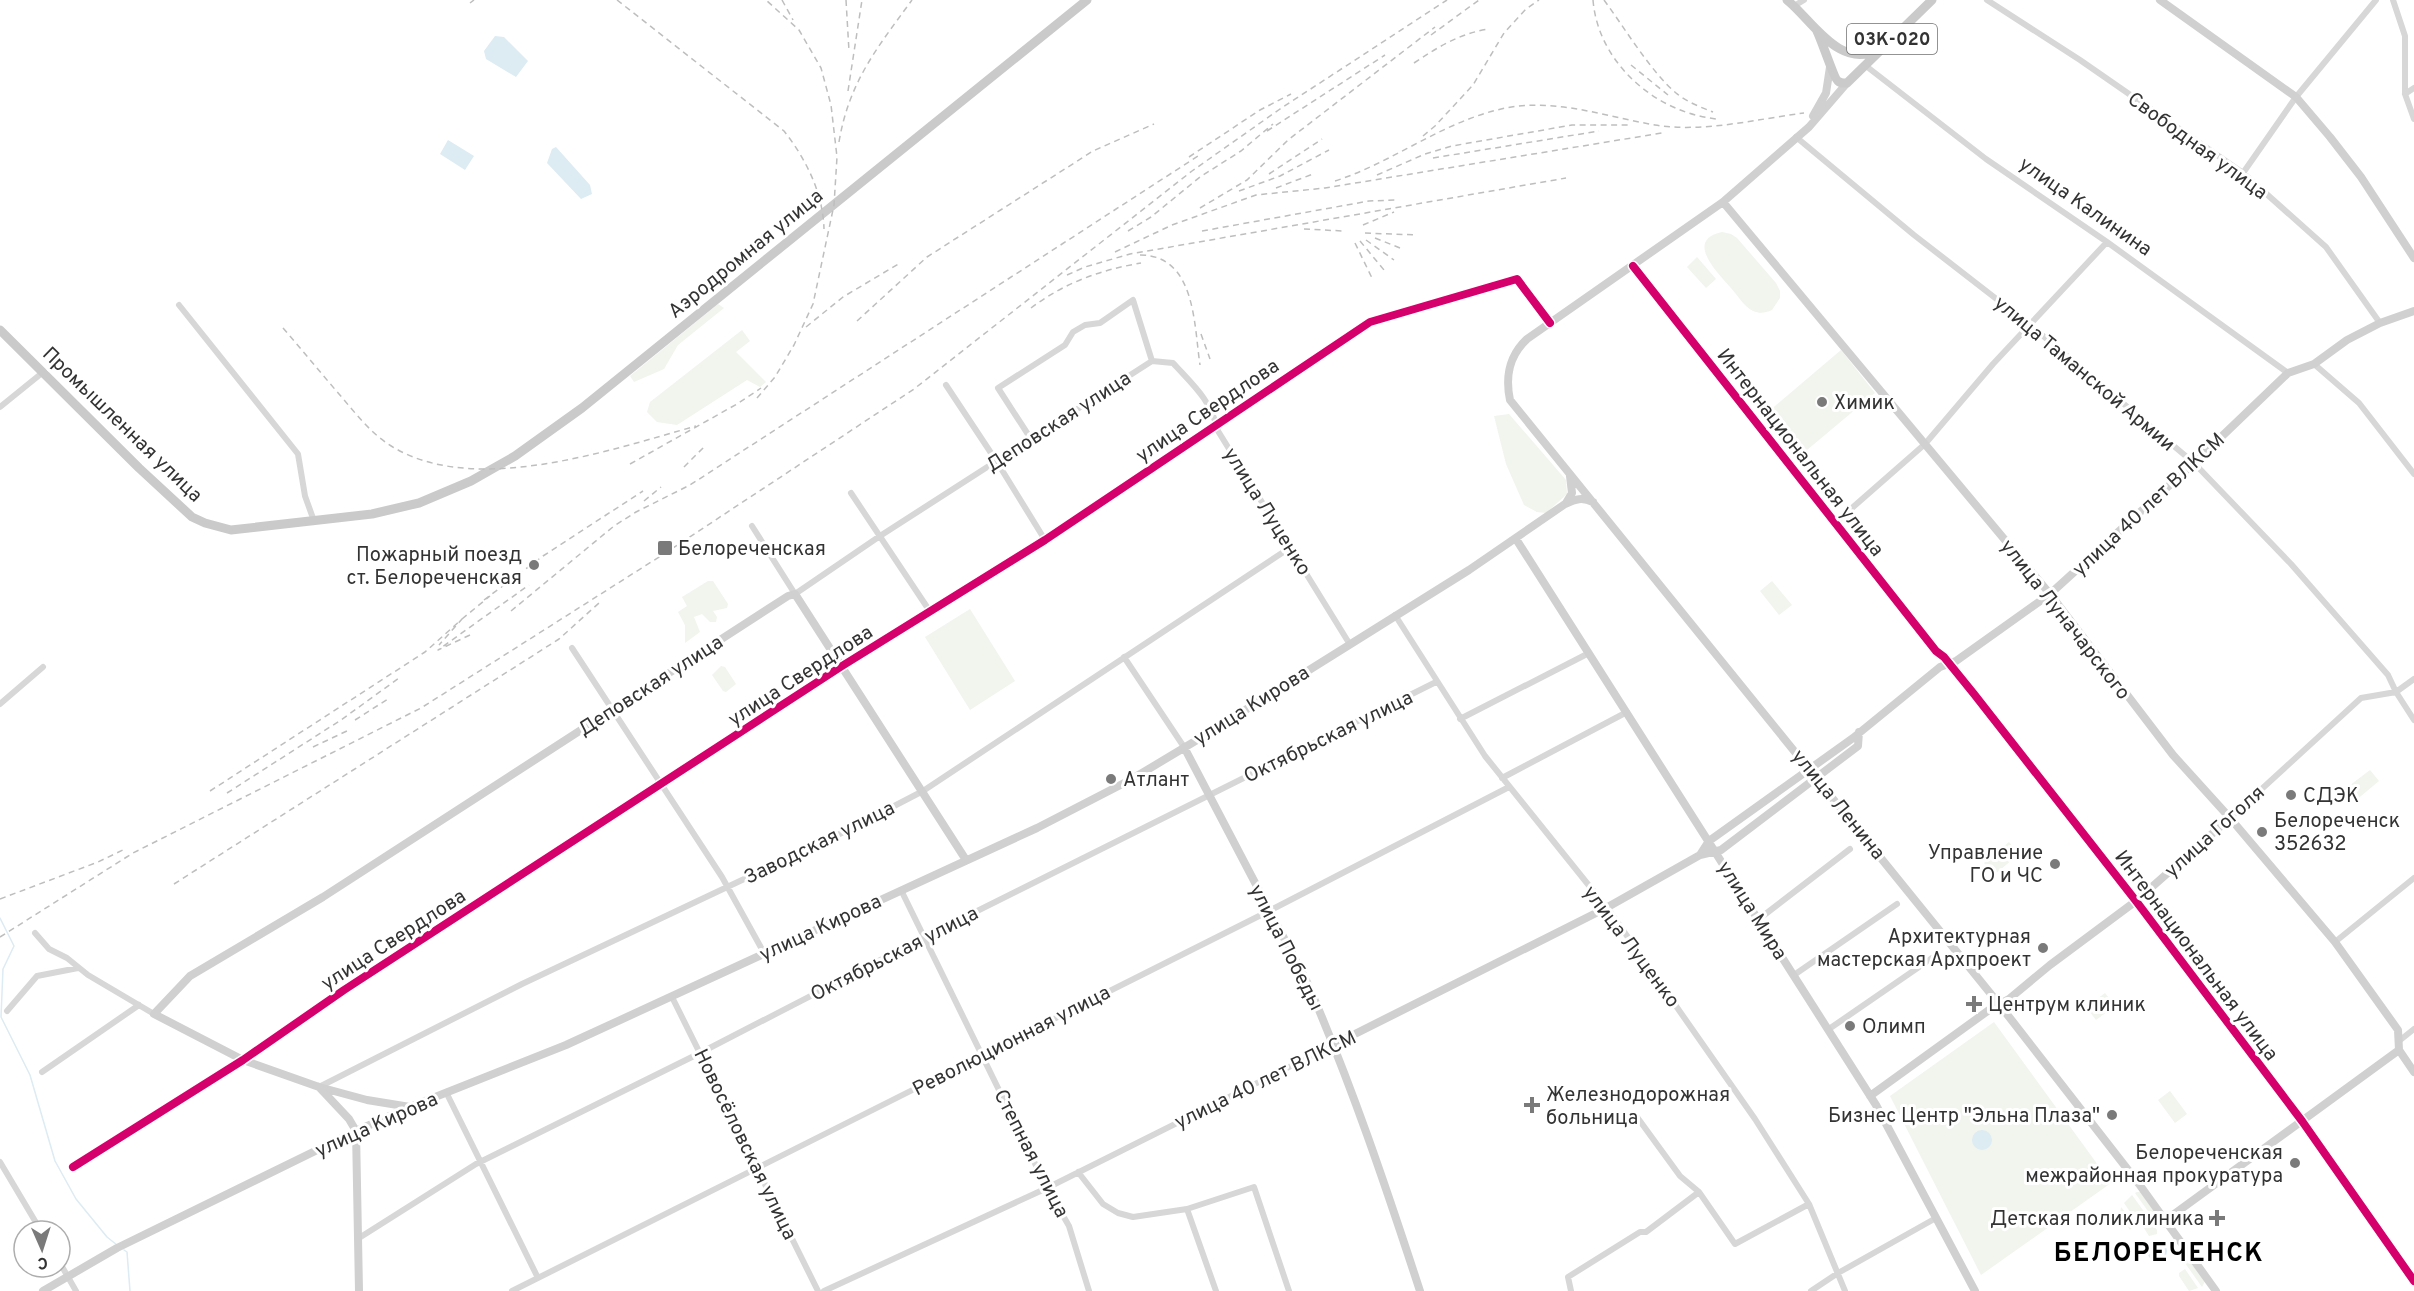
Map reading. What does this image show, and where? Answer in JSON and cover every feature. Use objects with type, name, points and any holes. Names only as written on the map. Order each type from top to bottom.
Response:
[{"type":"main road","name":"Аэродромная улица","points":[[408,507],[471,481],[515,456],[582,408],[1087,0]]},
{"type":"main road","name":"03К-020","points":[[1850,81],[1932,0]]},
{"type":"main road","points":[[1791,3],[1831,44],[1839,53],[1857,63],[1858,69],[1850,81],[1839,82],[1835,78],[1830,60],[1816,29]]},
{"type":"main road","points":[[1831,44],[1846,52],[1859,54],[1872,52],[1888,42]]},
{"type":"main road","name":"Промышленная улица","points":[[0,330],[42,374],[192,517],[205,523],[231,530],[372,514],[408,507]]},
{"type":"street","points":[[1791,3],[1804,0]]},
{"type":"street","name":"Свободная улица","points":[[1987,0],[2080,60],[2243,173],[2326,247],[2380,323]]},
{"type":"street","points":[[2160,0],[2296,97],[2361,177],[2414,258]]},
{"type":"street","points":[[2243,173],[2296,97],[2376,0]]},
{"type":"street","points":[[2393,0],[2404,36],[2405,94],[2414,119]]},
{"type":"street","points":[[1796,137],[1814,114],[1826,93],[1830,60]]},
{"type":"street","name":"улица Калинина","points":[[1866,66],[1986,159],[2107,242],[2288,373]]},
{"type":"street","points":[[1796,137],[1809,127],[1850,81]]},
{"type":"street","points":[[2405,94],[2414,88]]},
{"type":"street","name":"улица Ленина","points":[[1796,137],[1723,202],[1550,323],[1517,349],[1510,363],[1508,390],[1510,400],[1999,1004],[2166,1220],[2216,1291]]},
{"type":"street","name":"улица Таманской Армии","points":[[1796,137],[1914,235],[2030,325],[2194,463],[2291,564],[2388,675],[2414,720]]},
{"type":"street","name":"улица Луначарского","points":[[1723,202],[2050,594],[2173,755],[2230,818],[2335,942],[2398,1030],[2399,1046],[2414,1072]]},
{"type":"street","points":[[1838,521],[1925,444],[2107,242]]},
{"type":"street","name":"Интернациональная улица","points":[[1634,265],[1838,521],[1936,651],[1947,661],[2136,901],[2302,1121],[2414,1281]]},
{"type":"street","name":"улица Свердлова","points":[[73,1167],[243,1060],[354,984],[842,666],[931,613],[1045,540],[1370,322],[1517,279],[1550,323]]},
{"type":"street","points":[[1030,439],[998,388],[1065,345],[1073,332],[1085,325],[1100,323],[1133,300],[1152,361]]},
{"type":"street","points":[[179,305],[298,454],[304,496],[314,521]]},
{"type":"street","name":"улица 40 лет ВЛКСМ","points":[[1700,855],[1709,841],[1859,732],[1947,661],[2050,594],[2194,463],[2288,373],[2314,364],[2347,340],[2380,323],[2414,311]]},
{"type":"street","name":"улица Луценко","points":[[1152,361],[1173,363],[1201,393],[1215,414],[1218,431],[1349,643]]},
{"type":"street","name":"Деповская улица","points":[[154,1014],[190,976],[322,897],[753,618],[795,594],[880,536],[1152,361]]},
{"type":"street","points":[[2314,364],[2359,403],[2414,474]]},
{"type":"street","points":[[0,408],[42,374]]},
{"type":"street","points":[[946,385],[1045,540]]},
{"type":"street","points":[[1565,504],[1572,493],[1569,473]]},
{"type":"street","points":[[851,493],[931,613]]},
{"type":"street","points":[[1565,504],[1575,499],[1593,502]]},
{"type":"street","name":"улица Кирова","points":[[72,1275],[117,1248],[356,1131],[446,1092],[566,1045],[672,997],[1058,817],[1132,779],[1516,539],[1565,504]]},
{"type":"street","points":[[752,526],[966,860]]},
{"type":"street","name":"улица Мира","points":[[1516,539],[1870,1096],[1975,1291]]},
{"type":"street","name":"Заводская улица","points":[[319,1087],[522,984],[848,830],[923,791],[1291,547]]},
{"type":"street","name":"улица Луценко","points":[[1395,615],[1460,719],[1502,778],[1606,908],[1713,1057],[1809,1204],[1845,1291]]},
{"type":"street","points":[[572,648],[727,887],[764,953]]},
{"type":"street","points":[[1460,719],[1589,653]]},
{"type":"street","name":"улица Победы","points":[[1124,657],[1184,747],[1307,982],[1387,1191],[1420,1291]]},
{"type":"street","points":[[0,704],[43,667]]},
{"type":"street","name":"улица Гоголя","points":[[1870,1096],[2009,999],[2050,965],[2136,901],[2361,698],[2396,692],[2414,679]]},
{"type":"street","name":"Октябрьская улица","points":[[359,1238],[480,1162],[1436,682]]},
{"type":"street","points":[[1502,778],[1627,712]]},
{"type":"street","name":"улица 40 лет ВЛКСМ","points":[[824,1291],[1047,1188],[1606,908],[1700,855],[1716,852],[1858,746],[1859,732]]},
{"type":"street","name":"Революционная улица","points":[[512,1291],[1269,911],[1509,787]]},
{"type":"street","points":[[1759,919],[1850,849]]},
{"type":"street","points":[[2335,942],[2414,878]]},
{"type":"street","name":"Степная улица","points":[[901,890],[1047,1188],[1069,1226],[1089,1291]]},
{"type":"street","points":[[1794,975],[1897,904]]},
{"type":"street","points":[[35,933],[49,949],[67,958],[78,968],[154,1014],[243,1060],[319,1087],[367,1100],[410,1107]]},
{"type":"street","points":[[1829,1029],[1932,958]]},
{"type":"street","points":[[7,1011],[37,976],[78,968]]},
{"type":"street","name":"Новосёловская улица","points":[[672,997],[758,1166],[818,1291]]},
{"type":"street","points":[[42,1072],[139,1005]]},
{"type":"street","points":[[2166,1220],[2302,1121],[2399,1046],[2414,1029]]},
{"type":"street","points":[[319,1087],[349,1119],[356,1131],[359,1291]]},
{"type":"street","points":[[446,1092],[538,1278]]},
{"type":"street","points":[[1637,1117],[1680,1176],[1699,1192],[1735,1244],[1809,1204]]},
{"type":"street","points":[[0,1162],[34,1219]]},
{"type":"street","points":[[1078,1172],[1102,1204],[1118,1213],[1133,1217],[1187,1209],[1254,1187],[1289,1291]]},
{"type":"street","points":[[1571,1291],[1568,1277],[1640,1232],[1646,1232],[1699,1192]]},
{"type":"street","points":[[1187,1209],[1216,1291]]},
{"type":"street","points":[[1811,1291],[1838,1273],[1936,1218]]},
{"type":"street","name":"улица Кирова","points":[[43,1291],[64,1279]]},
{"type":"shaded area","points":[[495,36],[504,37],[528,61],[516,77],[486,59],[484,51]]},
{"type":"shaded area","points":[[448,140],[474,156],[465,170],[440,154]]},
{"type":"shaded area","points":[[556,147],[590,185],[592,194],[581,199],[547,163],[552,149]]},
{"type":"shaded area","points":[[1722,232],[1737,238],[1776,283],[1780,291],[1780,298],[1772,310],[1760,313],[1750,309],[1712,266],[1705,249],[1706,242],[1711,236]]},
{"type":"shaded area","points":[[1697,257],[1716,279],[1706,288],[1687,267]]},
{"type":"shaded area","points":[[718,304],[724,308],[678,345],[664,369],[634,382],[630,376]]},
{"type":"shaded area","points":[[742,330],[750,341],[736,352],[766,382],[760,387],[747,380],[677,425],[657,422],[647,412],[650,402]]},
{"type":"shaded area","name":"Химик","points":[[1841,350],[1875,393],[1795,460],[1762,417]]},
{"type":"shaded area","points":[[1509,414],[1566,480],[1567,494],[1546,513],[1537,512],[1524,505],[1506,464],[1494,416]]},
{"type":"shaded area","points":[[708,581],[713,581],[728,604],[727,608],[713,611],[717,617],[716,622],[710,622],[702,614],[694,617],[700,632],[685,643],[685,625],[678,612],[687,606],[682,597]]},
{"type":"shaded area","points":[[1772,581],[1792,605],[1779,615],[1760,591]]},
{"type":"shaded area","points":[[970,609],[1015,681],[970,710],[925,637]]},
{"type":"shaded area","points":[[721,666],[725,667],[736,684],[726,692],[712,675]]},
{"type":"shaded area","points":[[2370,770],[2379,781],[2355,801],[2345,789]]},
{"type":"shaded area","points":[[2009,842],[2019,854],[1994,875],[1984,863]]},
{"type":"shaded area","points":[[2105,993],[2115,1006],[2096,1020],[2086,1007]]},
{"type":"shaded area","points":[[1994,1022],[2111,1183],[1981,1275],[1890,1096]]},
{"type":"shaded area","points":[[2170,1091],[2187,1114],[2175,1123],[2158,1100]]},
{"type":"shaded area","points":[[1978,1130],[1986,1130],[1992,1136],[1992,1144],[1986,1150],[1978,1150],[1972,1144],[1972,1136]]},
{"type":"shaded area","points":[[2141,1192],[2159,1215],[2165,1228],[2160,1228],[2135,1193]]},
{"type":"shaded area","points":[[2132,1195],[2148,1217],[2141,1223],[2137,1222],[2124,1203]]},
{"type":"shaded area","points":[[2121,1207],[2135,1224],[2130,1230],[2120,1215]]},
{"type":"shaded area","points":[[2150,1220],[2157,1234],[2149,1236],[2142,1225]]},
{"type":"shaded area","points":[[2153,1241],[2161,1241],[2167,1247],[2167,1255],[2161,1261],[2153,1261],[2147,1255],[2147,1247]]},
{"type":"shaded area","points":[[2180,1249],[2188,1256],[2205,1281],[2202,1287],[2180,1256]]},
{"type":"shaded area","points":[[2185,1269],[2198,1288],[2189,1291],[2179,1276],[2179,1273]]},
{"type":"waterway","points":[[0,918],[14,946],[3,969],[1,1017],[30,1075],[55,1161],[76,1199],[107,1237],[117,1245]]},
{"type":"waterway","points":[[124,1250],[127,1252],[130,1291]]},
{"type":"railway","points":[[470,3],[474,0]]},
{"type":"railway","points":[[617,0],[784,131],[812,177],[820,202],[824,229]]},
{"type":"railway","points":[[757,398],[775,377],[794,345],[813,304],[834,205],[837,157],[831,105],[821,68],[799,30],[766,0]]},
{"type":"railway","points":[[782,0],[793,20]]},
{"type":"railway","points":[[846,0],[849,51]]},
{"type":"railway","points":[[848,91],[862,0]]},
{"type":"railway","points":[[839,142],[857,83],[876,50],[912,0]]},
{"type":"railway","points":[[0,937],[133,853],[421,708],[667,552],[914,389],[1192,171],[1280,109],[1447,0]]},
{"type":"railway","points":[[1431,35],[1479,0]]},
{"type":"railway","points":[[1423,136],[1473,85],[1504,33],[1526,9],[1539,0]]},
{"type":"railway","points":[[1593,0],[1597,23],[1606,44],[1618,64],[1634,81],[1673,107],[1694,115],[1717,119]]},
{"type":"railway","points":[[1604,0],[1667,84],[1685,99],[1713,112]]},
{"type":"railway","points":[[1200,208],[1247,180],[1288,140],[1435,27]]},
{"type":"railway","points":[[1414,63],[1449,42],[1488,29]]},
{"type":"railway","points":[[1267,131],[1385,55]]},
{"type":"railway","points":[[1631,65],[1668,95]]},
{"type":"railway","points":[[1189,157],[1260,110],[1291,94]]},
{"type":"railway","points":[[1335,181],[1376,164],[1456,124],[1476,116],[1517,106],[1557,106],[1673,127],[1749,122],[1804,113]]},
{"type":"railway","points":[[857,321],[927,257],[1093,151],[1154,124]]},
{"type":"railway","points":[[1128,231],[1151,217],[1200,177],[1241,151],[1273,124]]},
{"type":"railway","points":[[1377,175],[1425,154],[1452,146],[1572,125],[1631,125]]},
{"type":"railway","points":[[1433,158],[1599,131]]},
{"type":"railway","points":[[1115,252],[1172,225],[1256,195],[1325,188],[1662,133]]},
{"type":"railway","points":[[1269,174],[1322,139]]},
{"type":"railway","points":[[1239,191],[1280,176],[1329,150]]},
{"type":"railway","points":[[511,611],[614,526],[636,512],[690,485],[1198,156]]},
{"type":"railway","points":[[1276,188],[1313,174]]},
{"type":"railway","points":[[1067,275],[1085,267],[1130,254],[1566,178]]},
{"type":"railway","points":[[1202,231],[1369,201],[1397,200]]},
{"type":"railway","points":[[1363,225],[1394,212]]},
{"type":"railway","points":[[1304,229],[1343,231]]},
{"type":"railway","points":[[1365,233],[1417,235]]},
{"type":"railway","points":[[1375,238],[1400,248]]},
{"type":"railway","points":[[1366,240],[1394,260]]},
{"type":"railway","points":[[1360,241],[1384,270]]},
{"type":"railway","points":[[1355,243],[1372,278]]},
{"type":"railway","points":[[1140,255],[1158,258],[1172,267],[1182,280],[1189,295],[1193,313],[1200,365]]},
{"type":"railway","points":[[806,327],[843,297],[900,263]]},
{"type":"railway","points":[[1031,308],[1056,291],[1083,279],[1111,269],[1141,263]]},
{"type":"railway","points":[[283,328],[358,417],[380,438],[413,457],[451,467],[492,469],[578,458],[696,426]]},
{"type":"railway","points":[[1201,334],[1210,359]]},
{"type":"railway","points":[[630,464],[761,388]]},
{"type":"railway","points":[[684,467],[705,446]]},
{"type":"railway","points":[[644,501],[661,487]]},
{"type":"railway","points":[[484,600],[543,556],[643,491]]},
{"type":"railway","points":[[470,635],[438,650],[529,585]]},
{"type":"railway","points":[[462,619],[490,596]]},
{"type":"railway","points":[[174,884],[559,639],[599,603]]},
{"type":"railway","points":[[210,791],[425,652],[462,619],[439,645]]},
{"type":"railway","points":[[227,793],[341,720],[399,678]]},
{"type":"railway","points":[[355,720],[388,699]]},
{"type":"railway","points":[[313,747],[349,730]]},
{"type":"railway","points":[[0,899],[98,862],[125,849]]},
{"type":"cycle path","points":[[1633,266],[2136,901],[2302,1121],[2414,1281]]},
{"type":"cycle path","points":[[73,1167],[243,1060],[344,990],[842,666],[1045,540],[1370,322],[1517,279],[1550,323]]},
{"type":"place","name":"Химик","points":[[1822,402]]},
{"type":"place","name":"Белореченская","points":[[665,548]]},
{"type":"place","name":"Пожарный поезд ст. Белореченская","points":[[534,565]]},
{"type":"place","name":"Атлант","points":[[1111,779]]},
{"type":"place","name":"СДЭК","points":[[2291,795]]},
{"type":"place","name":"Белореченск 352632","points":[[2262,832]]},
{"type":"place","name":"Управление ГО и ЧС","points":[[2055,864]]},
{"type":"place","name":"Архитектурная мастерская Архпроект","points":[[2043,948]]},
{"type":"place","name":"Центрум клиник","points":[[1974,1004]]},
{"type":"place","name":"Олимп","points":[[1850,1026]]},
{"type":"place","name":"Железнодорожная больница","points":[[1532,1105]]},
{"type":"place","name":"Бизнес Центр \"Эльна Плаза\"","points":[[2112,1115]]},
{"type":"place","name":"Белореченская межрайонная прокуратура","points":[[2295,1163]]},
{"type":"place","name":"Детская поликлиника","points":[[2217,1218]]},
{"type":"district","name":"БЕЛОРЕЧЕНСК","points":[[2159,1252]]}]
